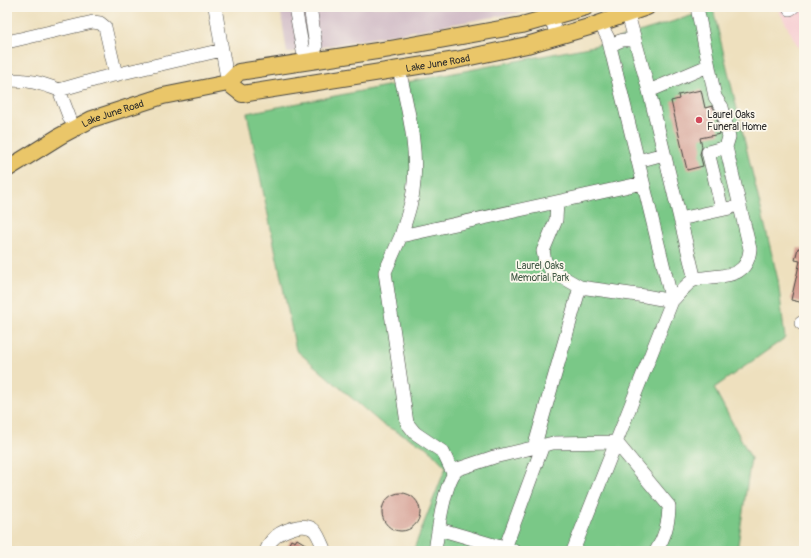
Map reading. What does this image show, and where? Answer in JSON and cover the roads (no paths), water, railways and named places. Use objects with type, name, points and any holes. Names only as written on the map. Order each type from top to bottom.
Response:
[{"type":"main road","name":"Lake June Road","points":[[7,169],[60,136],[92,120],[162,96],[228,83],[239,72],[454,38],[522,25],[550,12],[586,7]]},
{"type":"main road","points":[[595,7],[600,24]]},
{"type":"main road","name":"Lake June Road","points":[[228,83],[242,94],[456,60],[557,37],[600,24],[627,10],[647,7]]},
{"type":"main road","points":[[312,61],[315,82]]},
{"type":"lane","points":[[215,7],[228,83]]},
{"type":"lane","points":[[295,7],[303,51],[312,61]]},
{"type":"lane","points":[[311,7],[310,13],[316,47],[312,61]]},
{"type":"lane","points":[[573,551],[672,301],[693,280],[729,275],[739,271],[745,266],[749,258],[750,249],[726,147],[729,138],[722,107],[715,97],[696,7]]},
{"type":"lane","points":[[789,7],[790,9],[793,7]]},
{"type":"lane","points":[[627,10],[649,91],[695,280]]},
{"type":"lane","points":[[550,12],[557,37]]},
{"type":"lane","points":[[7,42],[93,22],[100,23],[105,27],[116,75]]},
{"type":"lane","points":[[600,24],[608,38],[672,301]]},
{"type":"lane","points":[[610,47],[617,41],[627,39],[635,41]]},
{"type":"lane","points":[[7,80],[32,81],[59,90],[222,50]]},
{"type":"lane","points":[[649,91],[708,66]]},
{"type":"lane","points":[[399,69],[413,133],[416,164],[413,193],[401,236],[385,272],[407,423],[415,433],[443,452],[453,473]]},
{"type":"lane","points":[[59,90],[70,119]]},
{"type":"lane","points":[[722,209],[708,152],[726,147]]},
{"type":"lane","points":[[638,161],[664,154]]},
{"type":"lane","points":[[401,236],[643,183]]},
{"type":"lane","points":[[557,202],[556,220],[543,251],[545,261],[552,271],[580,287],[672,301]]},
{"type":"lane","points":[[680,219],[739,205]]},
{"type":"lane","points":[[439,529],[507,550],[539,446],[580,287]]},
{"type":"lane","points":[[435,551],[446,491],[453,473],[458,469],[494,457],[553,443],[616,442]]},
{"type":"lane","points":[[616,442],[668,506],[668,519],[665,532],[656,551]]},
{"type":"lane","points":[[266,551],[272,539],[293,527],[306,526],[315,531],[325,551]]},
{"type":"place","name":"Laurel Oaks Funeral Home","points":[[699,120]]},
{"type":"park label","name":"Laurel Oaks Memorial Park","points":[[540,270]]}]
